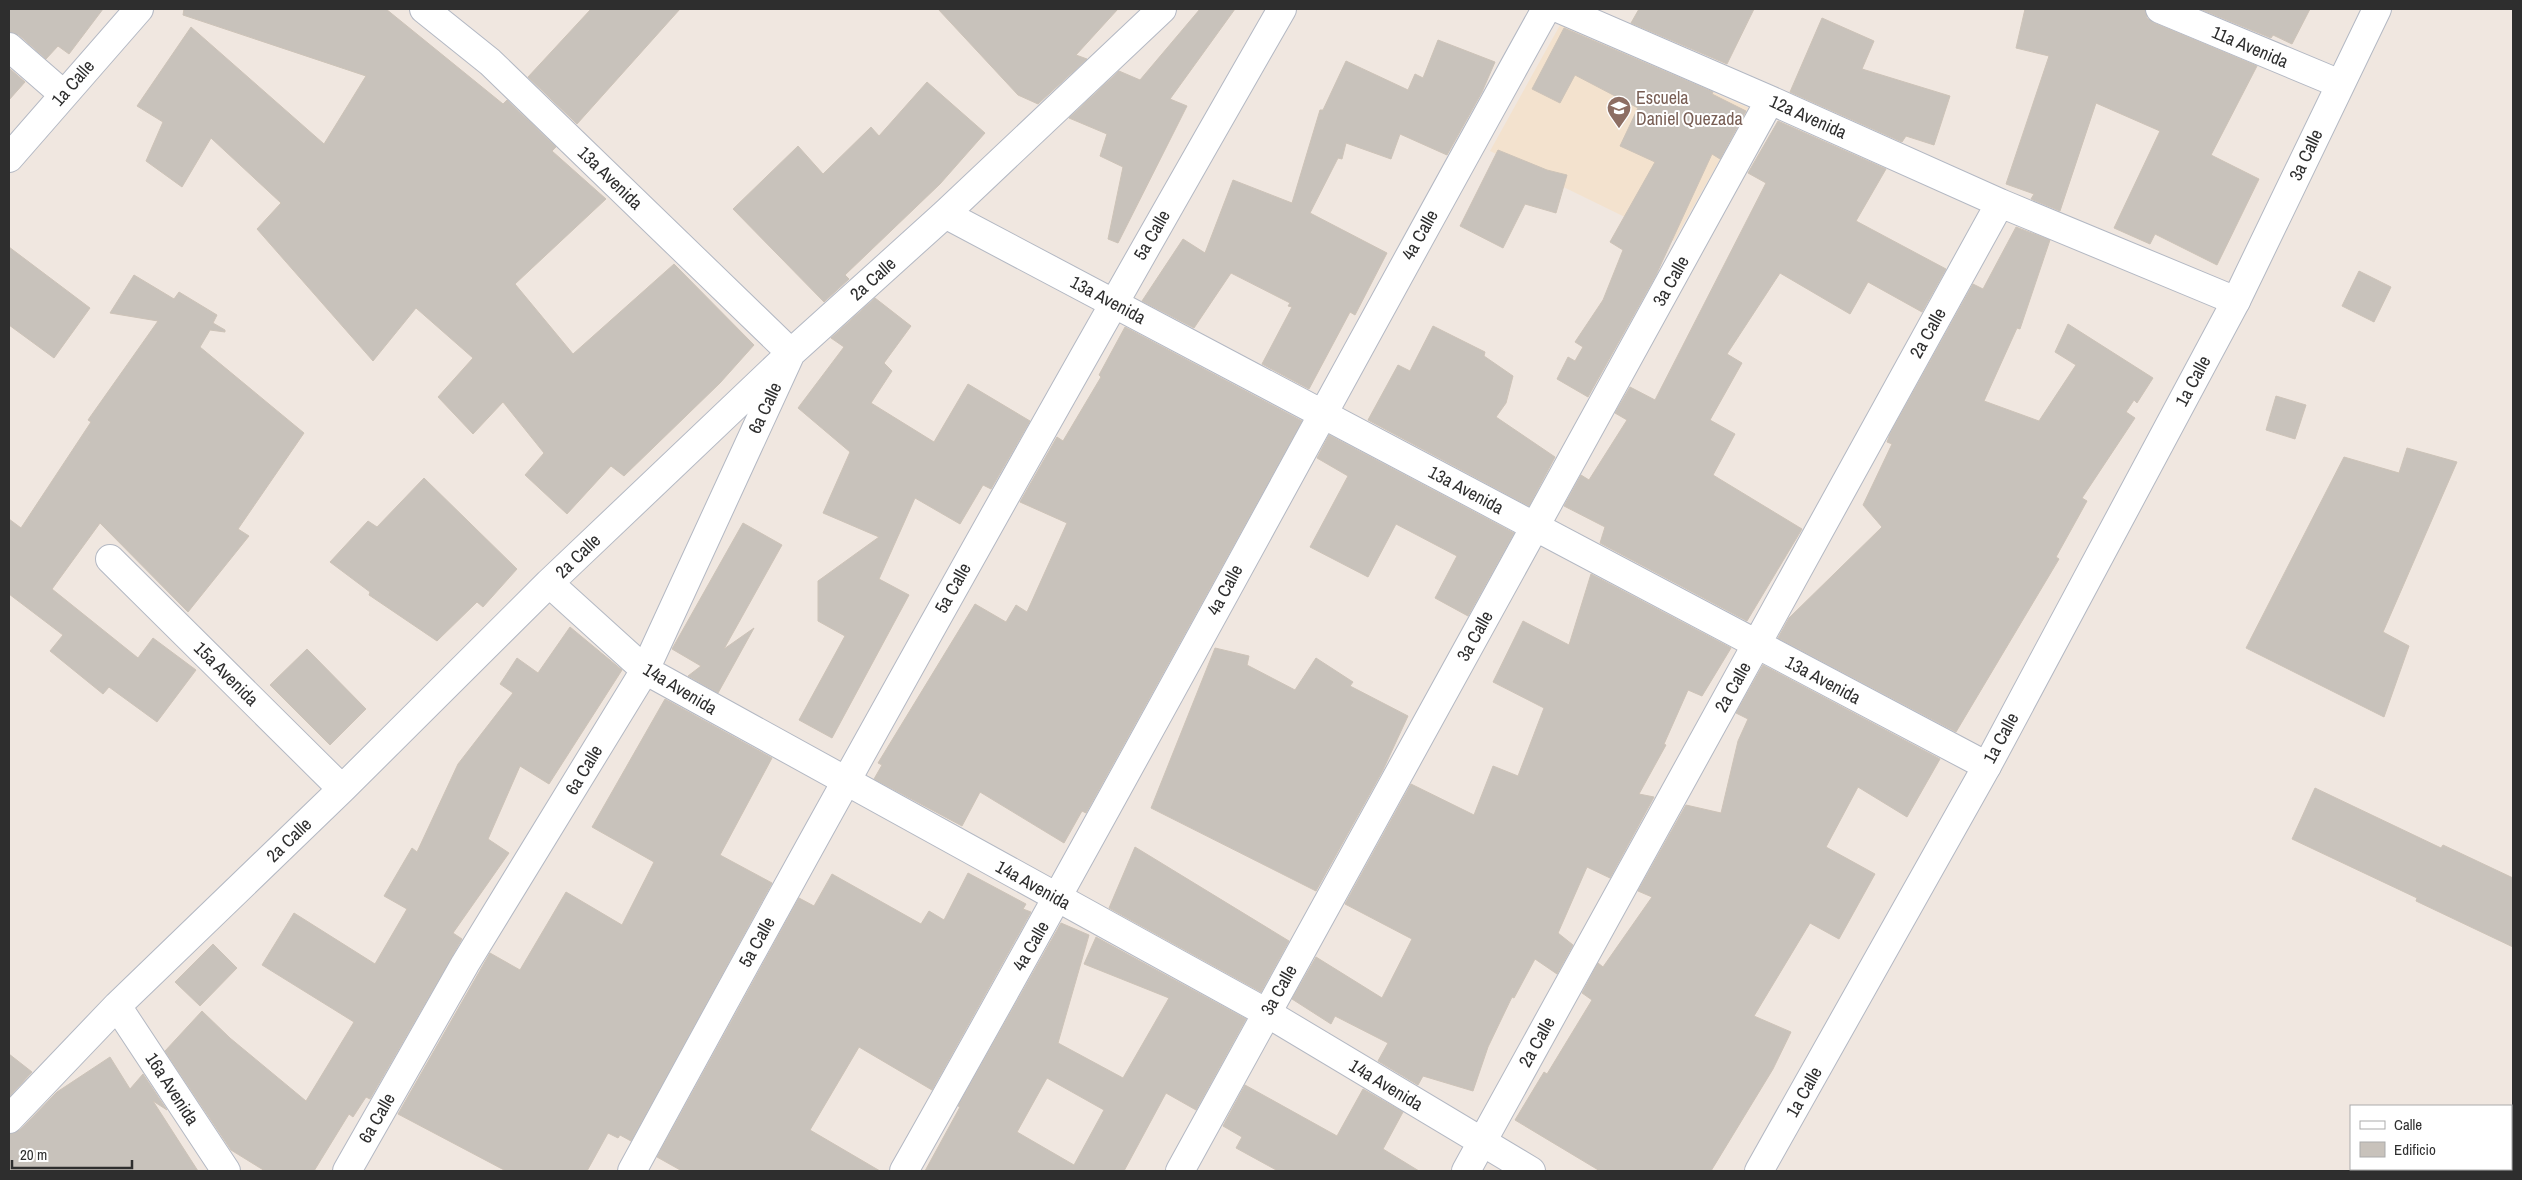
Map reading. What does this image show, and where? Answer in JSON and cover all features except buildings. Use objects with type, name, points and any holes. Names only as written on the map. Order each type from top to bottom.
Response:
[{"type":"street","name":"1a Calle","points":[[9,158],[139,9]]},
{"type":"street","name":"13a Avenida","points":[[424,9],[490,62],[791,353]]},
{"type":"street","name":"2a Calle","points":[[9,1120],[117,1006],[342,789],[549,584],[791,353],[945,214],[1162,9]]},
{"type":"street","name":"5a Calle","points":[[632,1171],[844,782],[1113,303],[1282,9]]},
{"type":"street","name":"4a Calle","points":[[904,1171],[1058,899],[1322,413],[1546,9]]},
{"type":"street","name":"12a Avenida","points":[[1560,9],[2000,203],[2236,301]]},
{"type":"street","name":"11a Avenida","points":[[2160,9],[2340,84]]},
{"type":"street","name":"3a Calle","points":[[2236,301],[2377,9]]},
{"type":"street","points":[[9,47],[63,94]]},
{"type":"street","name":"3a Calle","points":[[1180,1171],[1770,100]]},
{"type":"street","name":"2a Calle","points":[[1466,1171],[2000,203]]},
{"type":"street","name":"13a Avenida","points":[[945,214],[1987,766]]},
{"type":"street","name":"1a Calle","points":[[1759,1171],[1987,766],[2236,301]]},
{"type":"street","name":"6a Calle","points":[[347,1171],[465,964],[645,670],[791,353]]},
{"type":"street","name":"15a Avenida","points":[[110,559],[342,789]]},
{"type":"street","name":"14a Avenida","points":[[549,584],[645,670],[844,782],[1267,1013],[1530,1171]]},
{"type":"street","name":"16a Avenida","points":[[117,1006],[226,1171]]},
{"type":"shaded area","name":"Escuela Daniel Quezada","points":[[1560,25],[1749,108],[1674,241],[1490,151]]},
{"type":"place","name":"Escuela Daniel Quezada","points":[[1619,129]]}]
